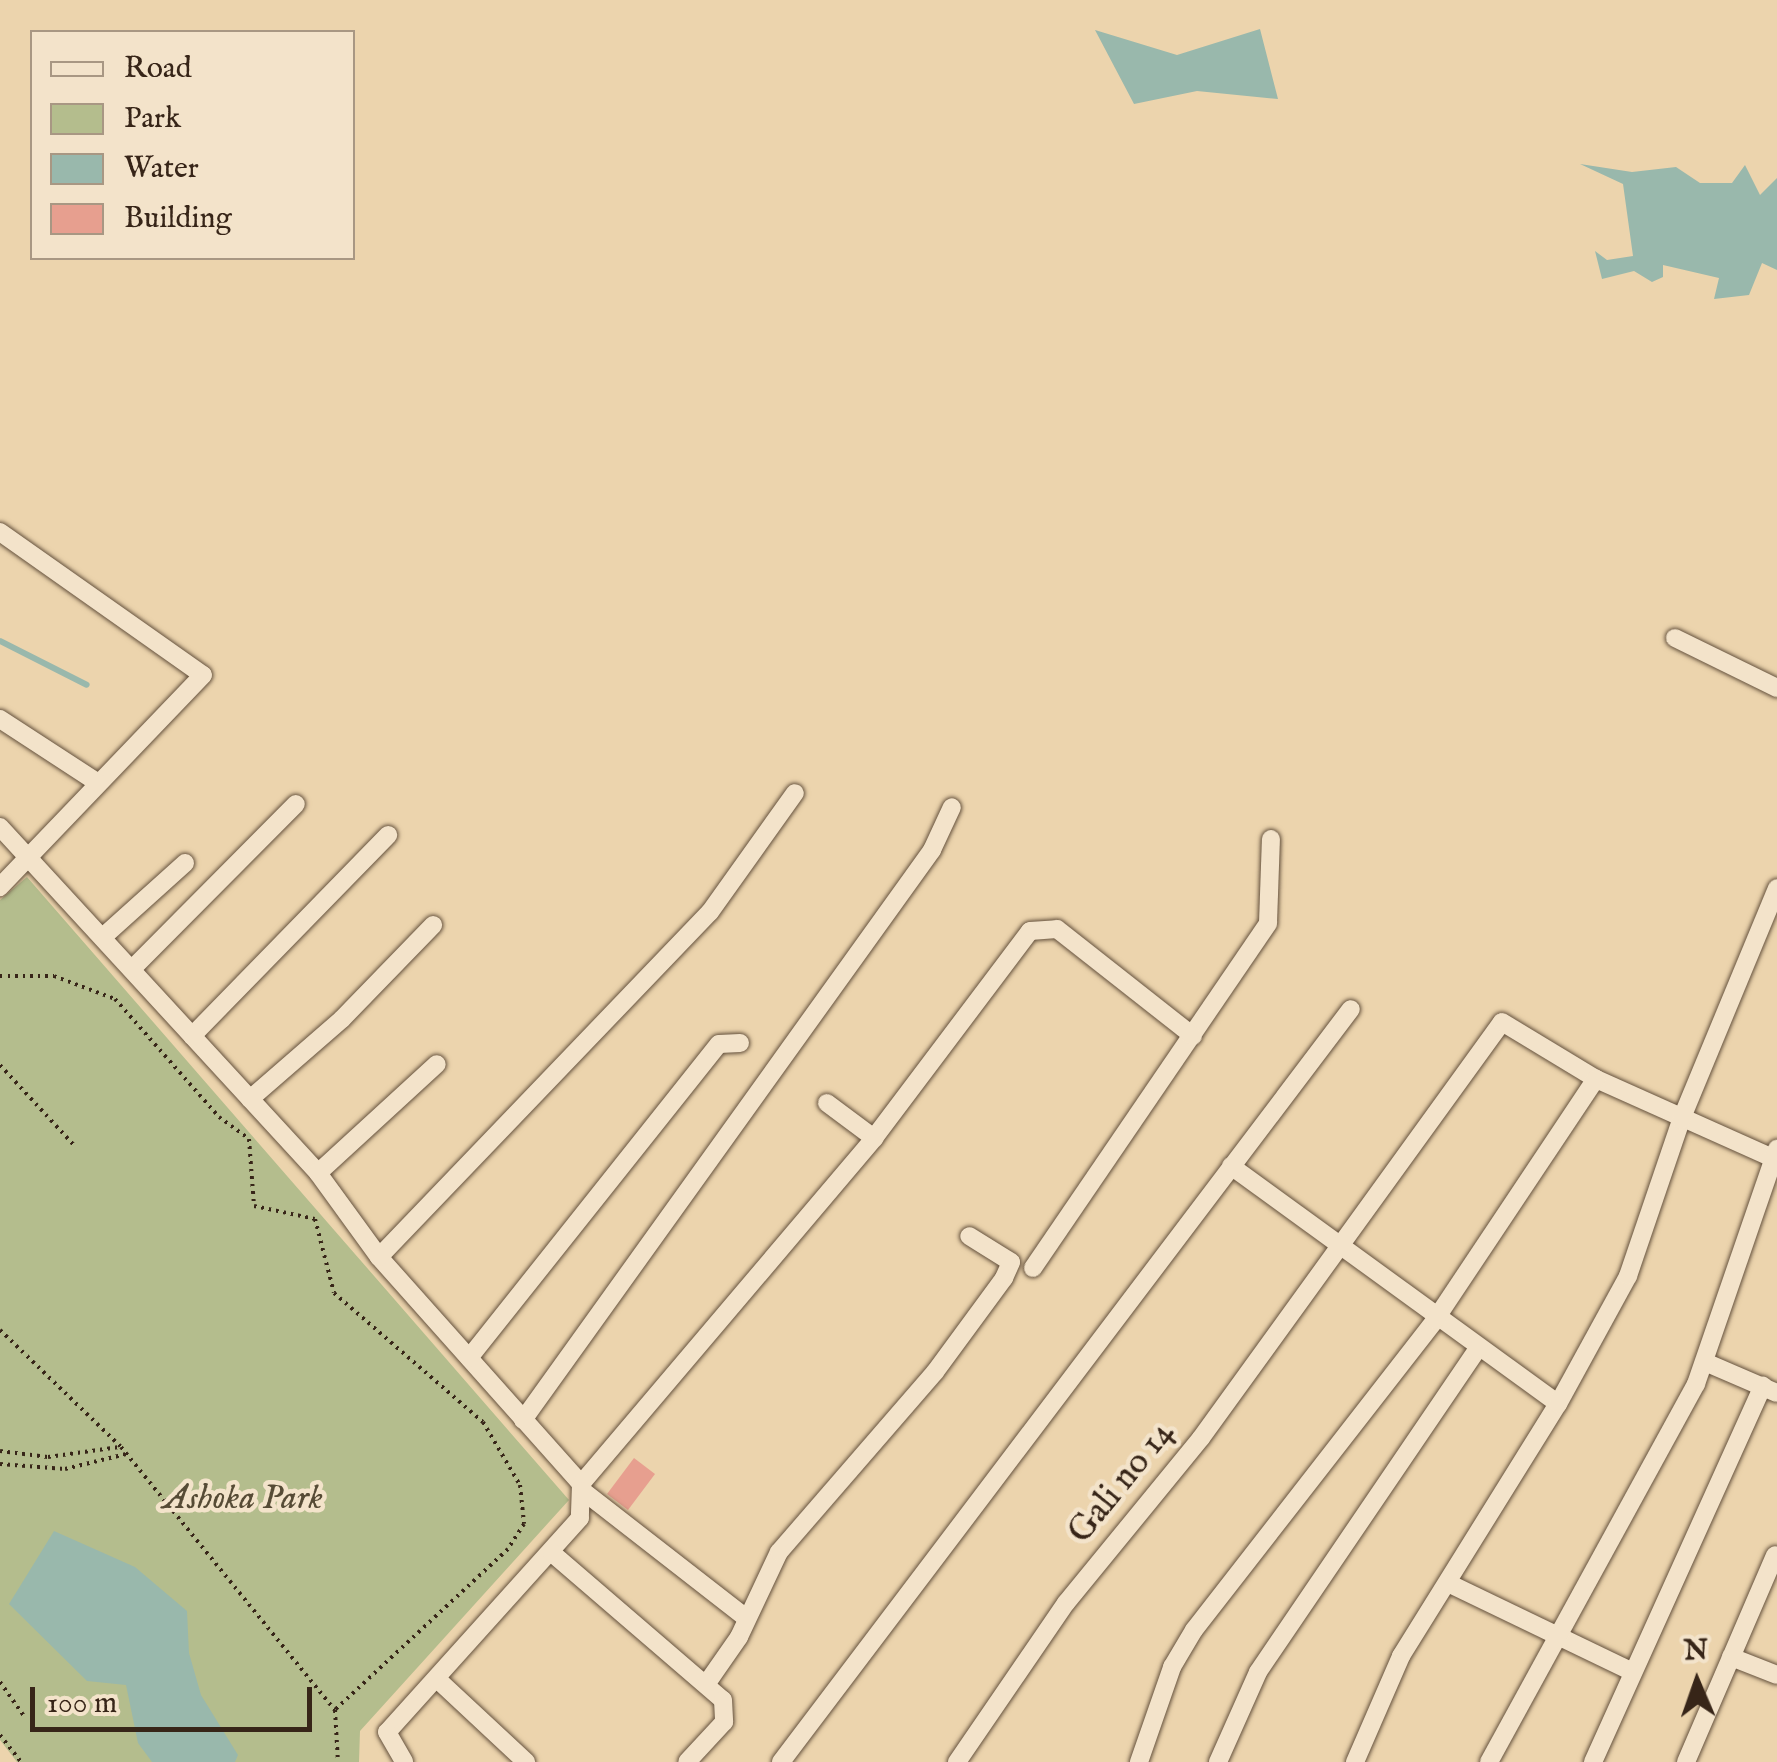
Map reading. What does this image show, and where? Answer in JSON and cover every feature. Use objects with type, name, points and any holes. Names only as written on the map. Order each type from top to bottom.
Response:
[{"type":"street","points":[[0,532],[203,674],[0,887]]},
{"type":"street","points":[[1675,638],[1777,688]]},
{"type":"street","points":[[0,719],[98,784]]},
{"type":"street","points":[[379,1258],[710,912],[795,794]]},
{"type":"street","points":[[133,968],[296,804]]},
{"type":"street","points":[[523,1420],[932,850],[952,807]]},
{"type":"street","points":[[0,827],[104,936],[318,1174],[379,1258],[582,1488],[745,1617]]},
{"type":"street","points":[[192,1036],[388,835]]},
{"type":"street","points":[[1033,1268],[1268,923],[1270,838]]},
{"type":"street","points":[[104,936],[185,864]]},
{"type":"street","points":[[1355,1762],[1401,1656],[1558,1404],[1628,1276],[1681,1120],[1777,888]]},
{"type":"street","points":[[250,1099],[342,1019],[433,925]]},
{"type":"street","points":[[404,1762],[387,1732],[552,1553],[583,1514],[582,1488],[874,1138],[1023,938],[1040,927],[1057,929],[1194,1036]]},
{"type":"street","points":[[781,1762],[1351,1009]]},
{"type":"street","name":"Gali no 14","points":[[957,1762],[1066,1603],[1201,1438],[1502,1022],[1596,1080]]},
{"type":"street","points":[[469,1358],[719,1044],[740,1042]]},
{"type":"street","points":[[318,1174],[437,1064]]},
{"type":"street","points":[[1139,1762],[1172,1667],[1194,1630],[1435,1320],[1596,1080],[1681,1120],[1776,1156],[1706,1362],[1561,1638],[1489,1762]]},
{"type":"street","points":[[828,1104],[874,1138]]},
{"type":"street","points":[[1231,1166],[1435,1320],[1558,1404]]},
{"type":"street","points":[[706,1683],[778,1552],[935,1372],[1004,1278],[1011,1262],[969,1236]]},
{"type":"street","points":[[1218,1762],[1258,1672],[1479,1347]]},
{"type":"street","points":[[1593,1762],[1770,1389],[1706,1362]]},
{"type":"street","points":[[552,1553],[706,1683],[726,1705],[726,1716],[687,1762]]},
{"type":"street","points":[[1686,1762],[1775,1555]]},
{"type":"street","points":[[1448,1583],[1633,1672]]},
{"type":"street","points":[[1731,1658],[1777,1675]]},
{"type":"street","points":[[438,1678],[526,1762]]},
{"type":"path","points":[[0,976],[54,976],[114,999],[220,1117],[249,1139],[254,1206],[315,1219],[334,1293],[482,1422],[520,1485],[524,1524],[508,1550],[335,1710]]},
{"type":"path","points":[[0,1065],[73,1144]]},
{"type":"path","points":[[0,1330],[121,1447],[335,1710],[338,1762]]},
{"type":"path","points":[[0,1451],[78,1456],[121,1447]]},
{"type":"path","points":[[0,1464],[65,1469],[126,1454]]},
{"type":"path","points":[[0,1682],[24,1716]]},
{"type":"path","points":[[0,1735],[21,1762]]},
{"type":"green space","name":"Ashoka Park","points":[[27,877],[569,1500],[360,1731],[359,1762],[17,1762],[0,1740],[0,900]]},
{"type":"water","points":[[1260,29],[1278,99],[1197,91],[1134,104],[1095,30],[1177,55]]},
{"type":"water","points":[[1580,164],[1632,172],[1676,167],[1700,183],[1732,183],[1745,165],[1760,195],[1777,178],[1777,270],[1762,263],[1749,295],[1714,299],[1719,278],[1663,265],[1663,277],[1652,282],[1634,271],[1602,279],[1595,251],[1607,260],[1633,256],[1623,184]]},
{"type":"water","points":[[54,1531],[135,1567],[187,1611],[189,1653],[201,1695],[238,1755],[235,1762],[152,1762],[138,1743],[126,1685],[87,1681],[9,1604]]},
{"type":"building","points":[[634,1458],[655,1474],[628,1510],[607,1494]]},
{"type":"waterway","points":[[0,641],[87,685]]}]
